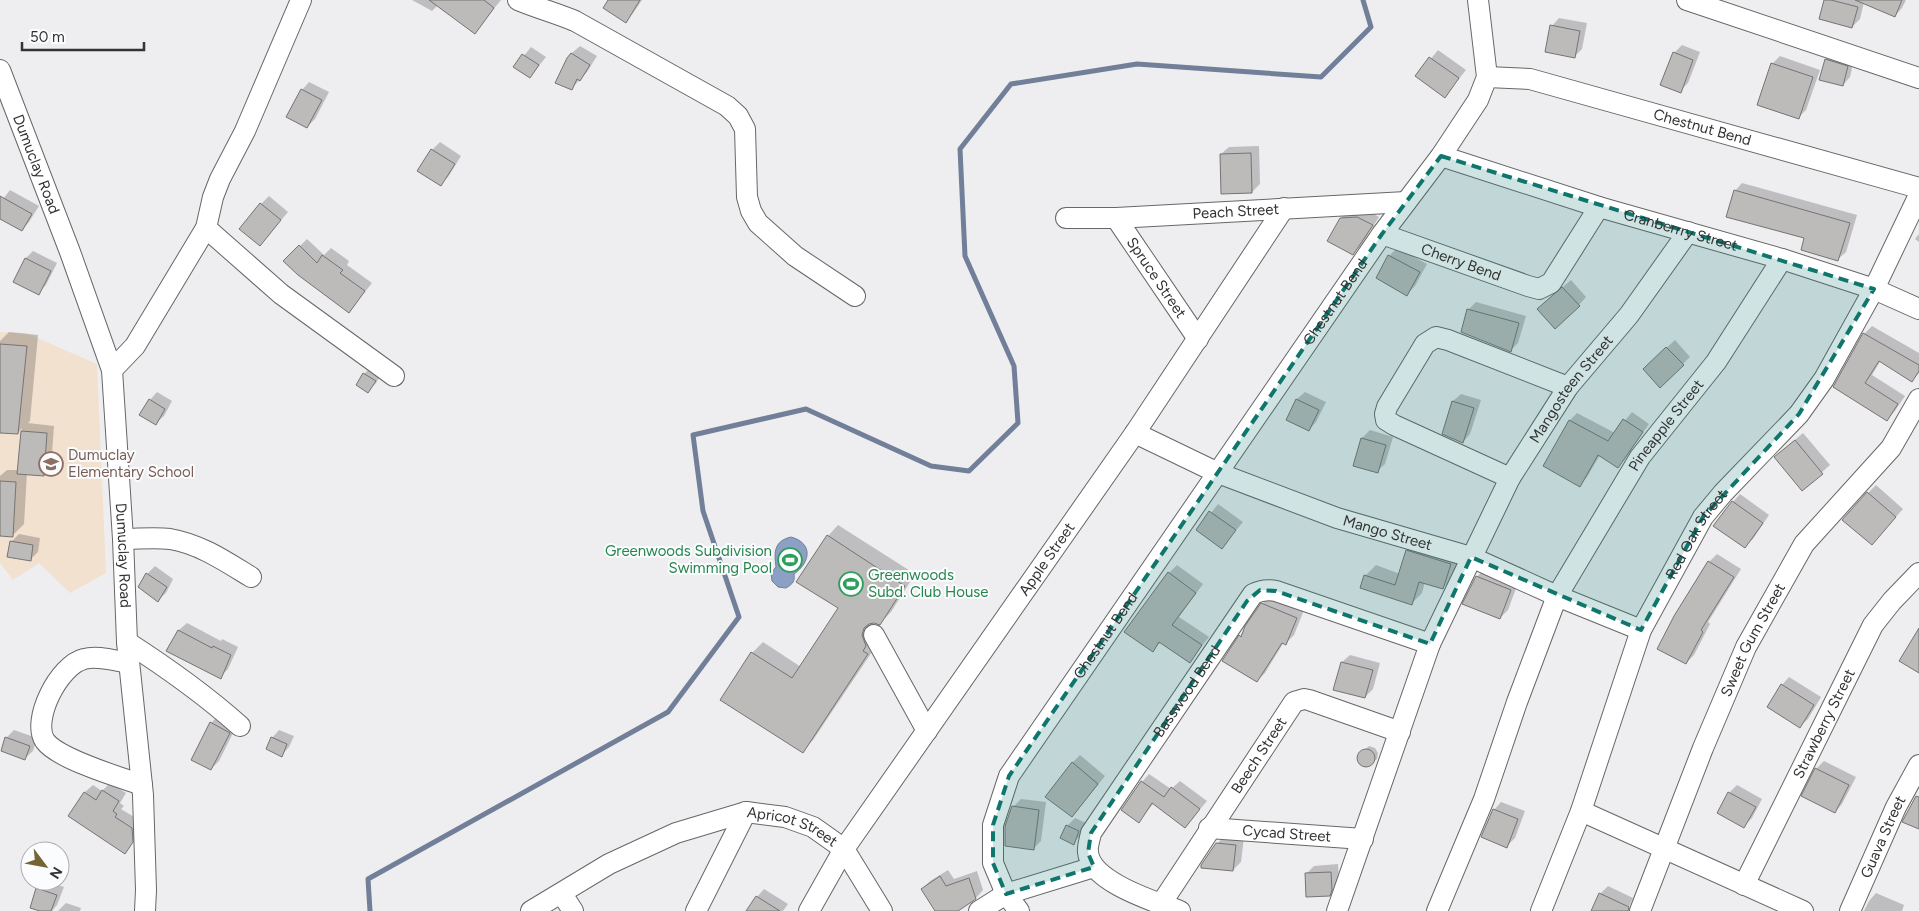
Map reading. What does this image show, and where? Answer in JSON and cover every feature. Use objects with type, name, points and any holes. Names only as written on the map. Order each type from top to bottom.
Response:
[{"type":"street","points":[[112,370],[135,346],[206,228],[213,198],[220,179],[245,131],[301,0]]},
{"type":"street","points":[[518,0],[539,10],[556,13],[575,21],[727,106],[738,116],[745,130],[747,197],[751,211],[758,223],[795,256],[855,296]]},
{"type":"street","points":[[1478,0],[1487,77]]},
{"type":"street","points":[[1688,0],[1919,78]]},
{"type":"street","name":"Dumuclay Road","points":[[0,70],[67,244],[112,370],[123,539],[127,642],[142,785],[145,911]]},
{"type":"street","name":"Chestnut Bend","points":[[1019,911],[1006,894],[993,863],[992,824],[1010,776],[1382,234],[1441,156],[1478,100],[1487,77],[1530,79],[1919,188]]},
{"type":"street","name":"Cranberrry Street","points":[[1441,156],[1599,207],[1782,259],[1874,289],[1919,309]]},
{"type":"street","name":"Red Oak Street","points":[[1541,911],[1582,811],[1641,630],[1703,518],[1724,493],[1800,414],[1824,379],[1874,289],[1919,195]]},
{"type":"street","name":"Peach Street","points":[[1066,218],[1116,218],[1406,202]]},
{"type":"street","name":"Cherry Bend","points":[[1382,234],[1528,286],[1539,288],[1551,282],[1599,207]]},
{"type":"street","name":"Apple Street","points":[[809,911],[844,849],[1135,433],[1284,208]]},
{"type":"street","name":"Spruce Street","points":[[1116,218],[1198,339]]},
{"type":"street","points":[[206,228],[282,294],[394,376]]},
{"type":"street","name":"Mangosteen Street","points":[[1337,911],[1430,644],[1510,478],[1568,387],[1629,315],[1688,232]]},
{"type":"street","name":"Pineapple Street","points":[[1437,911],[1484,799],[1517,702],[1557,596],[1640,457],[1716,362],[1782,259]]},
{"type":"street","points":[[1510,478],[1386,420],[1387,406],[1426,344],[1431,339],[1436,338],[1448,340],[1568,387]]},
{"type":"street","name":"Sweet Gum Street","points":[[1640,911],[1703,748],[1746,647],[1804,544],[1891,448],[1919,399]]},
{"type":"street","name":"Mango Street","points":[[1135,433],[1218,474],[1337,518],[1471,557],[1557,596],[1641,630]]},
{"type":"street","points":[[123,539],[167,539],[184,542],[218,557],[251,577]]},
{"type":"street","name":"Strawberry Street","points":[[1744,885],[1873,626],[1892,600],[1919,573]]},
{"type":"street","name":"Basswood Bend","points":[[1094,867],[1088,853],[1090,833],[1253,594],[1260,590],[1276,591],[1430,644]]},
{"type":"street","points":[[874,635],[927,731]]},
{"type":"street","points":[[127,642],[174,672],[240,726]]},
{"type":"street","points":[[130,662],[95,658],[84,659],[71,664],[60,675],[51,691],[45,706],[42,728],[47,743],[67,756],[142,785]]},
{"type":"street","name":"Beech Street","points":[[1161,904],[1209,828],[1294,702],[1304,699],[1309,700],[1400,732]]},
{"type":"street","name":"Guava Street","points":[[1850,911],[1896,807],[1919,765]]},
{"type":"street","points":[[1582,811],[1802,911]]},
{"type":"street","points":[[531,911],[609,864],[676,833],[746,812]]},
{"type":"street","name":"Apricot Street","points":[[696,911],[746,812],[785,816],[813,827],[844,849],[882,911]]},
{"type":"street","name":"Cycad Street","points":[[1209,828],[1363,839]]},
{"type":"street","points":[[979,911],[1006,894],[1094,867],[1106,879],[1180,911]]},
{"type":"street","points":[[562,894],[573,911]]},
{"type":"highlighted area","points":[[1441,156],[1874,289],[1799,414],[1703,517],[1641,630],[1471,557],[1430,644],[1276,591],[1260,590],[1247,601],[1091,833],[1088,853],[1094,867],[1006,894],[993,863],[993,825],[1009,776],[1382,234]]},
{"type":"shaded area","name":"Dumuclay Elementary School","points":[[0,332],[26,333],[97,364],[106,573],[70,593],[39,563],[13,580],[0,563]]},
{"type":"water","name":"Greenwoods Subdivision Swimming Pool","points":[[791,537],[798,540],[806,548],[806,559],[800,569],[794,574],[792,584],[786,588],[778,587],[772,581],[771,573],[776,567],[776,548],[781,541]]},
{"type":"building","points":[[429,0],[484,0],[494,8],[475,34]]},
{"type":"building","points":[[608,0],[640,0],[626,23],[603,8]]},
{"type":"building","points":[[1824,0],[1858,7],[1852,28],[1819,19]]},
{"type":"building","points":[[1855,0],[1902,0],[1895,17]]},
{"type":"building","points":[[1550,25],[1580,31],[1575,58],[1545,52]]},
{"type":"building","points":[[1673,52],[1693,60],[1681,93],[1660,85]]},
{"type":"building","points":[[571,53],[590,65],[580,81],[577,79],[572,90],[555,83]]},
{"type":"building","points":[[522,54],[539,65],[530,78],[513,67]]},
{"type":"building","points":[[1429,57],[1459,78],[1445,98],[1415,76]]},
{"type":"building","points":[[1825,59],[1848,66],[1843,86],[1819,80]]},
{"type":"building","points":[[1771,63],[1813,77],[1799,119],[1757,105]]},
{"type":"building","points":[[301,89],[322,100],[307,128],[286,117]]},
{"type":"building","points":[[431,149],[455,164],[441,186],[417,171]]},
{"type":"building","points":[[1251,153],[1252,193],[1221,194],[1220,154]]},
{"type":"building","points":[[1734,190],[1850,223],[1838,261],[1801,250],[1804,238],[1726,217]]},
{"type":"building","points":[[0,196],[32,214],[22,231],[0,219]]},
{"type":"building","points":[[260,203],[281,220],[260,246],[239,229]]},
{"type":"building","points":[[1357,217],[1373,225],[1353,255],[1327,241],[1340,218]]},
{"type":"building","points":[[299,245],[317,263],[322,255],[343,270],[340,273],[365,291],[349,313],[298,275],[283,261]]},
{"type":"building","points":[[1388,255],[1420,272],[1407,296],[1376,278]]},
{"type":"building","points":[[25,258],[51,271],[39,295],[13,282]]},
{"type":"building","points":[[1562,287],[1580,306],[1555,329],[1537,309]]},
{"type":"building","points":[[1467,309],[1519,323],[1511,352],[1461,332]]},
{"type":"building","points":[[1863,333],[1919,365],[1919,371],[1912,382],[1879,361],[1865,383],[1898,404],[1887,421],[1833,387]]},
{"type":"building","points":[[0,344],[27,346],[18,434],[0,433]]},
{"type":"building","points":[[1666,347],[1684,365],[1660,388],[1643,369]]},
{"type":"building","points":[[363,373],[376,381],[368,393],[356,385]]},
{"type":"building","points":[[149,399],[165,409],[156,425],[139,415]]},
{"type":"building","points":[[1296,399],[1319,410],[1309,431],[1286,420]]},
{"type":"building","points":[[1452,401],[1474,408],[1463,443],[1442,434]]},
{"type":"building","points":[[1623,419],[1643,432],[1618,468],[1598,455],[1580,487],[1543,466],[1569,420],[1608,441]]},
{"type":"building","points":[[21,431],[47,433],[44,476],[17,474]]},
{"type":"building","points":[[1361,438],[1386,445],[1378,473],[1353,466]]},
{"type":"building","points":[[1795,440],[1823,474],[1802,491],[1774,457]]},
{"type":"building","points":[[0,481],[16,482],[13,537],[0,536]]},
{"type":"building","points":[[1867,492],[1896,517],[1872,545],[1842,520]]},
{"type":"building","points":[[1732,501],[1763,523],[1745,548],[1713,526]]},
{"type":"building","points":[[1209,511],[1236,530],[1222,549],[1196,530]]},
{"type":"building","points":[[827,535],[905,586],[880,625],[874,623],[864,628],[862,635],[866,646],[863,651],[868,654],[803,753],[720,700],[751,652],[792,678],[838,608],[796,582]]},
{"type":"building","points":[[10,541],[33,545],[31,561],[7,557]]},
{"type":"building","points":[[1406,550],[1451,564],[1443,589],[1419,582],[1412,605],[1360,588],[1364,575],[1395,585]]},
{"type":"building","points":[[1708,561],[1734,577],[1701,630],[1703,632],[1686,664],[1657,649],[1674,616]]},
{"type":"building","points":[[1168,572],[1196,593],[1172,625],[1202,645],[1190,663],[1159,642],[1153,652],[1124,632]]},
{"type":"building","points":[[146,573],[167,587],[158,602],[138,587]]},
{"type":"building","points":[[1476,576],[1511,590],[1500,619],[1462,604]]},
{"type":"building","points":[[1261,603],[1297,618],[1286,645],[1282,643],[1257,682],[1222,661],[1239,635],[1241,637],[1245,626]]},
{"type":"building","points":[[1919,628],[1919,673],[1899,661]]},
{"type":"building","points":[[178,630],[212,648],[213,646],[231,655],[221,679],[166,651]]},
{"type":"building","points":[[1341,662],[1373,670],[1365,698],[1333,690]]},
{"type":"building","points":[[1781,684],[1814,705],[1800,728],[1767,707]]},
{"type":"building","points":[[210,722],[230,733],[211,770],[191,760]]},
{"type":"building","points":[[5,737],[30,746],[25,760],[1,751]]},
{"type":"building","points":[[271,737],[287,744],[282,757],[266,749]]},
{"type":"building","points":[[1366,749],[1372,752],[1375,758],[1372,764],[1366,767],[1360,764],[1357,758],[1360,752]]},
{"type":"building","points":[[1072,762],[1098,784],[1072,817],[1045,797]]},
{"type":"building","points":[[1815,768],[1849,785],[1835,813],[1801,796]]},
{"type":"building","points":[[1141,781],[1164,797],[1171,787],[1200,809],[1185,828],[1152,803],[1139,823],[1121,810]]},
{"type":"building","points":[[102,790],[119,801],[113,811],[117,814],[115,817],[132,828],[133,842],[125,854],[68,816],[84,792],[96,800]]},
{"type":"building","points":[[1728,792],[1756,807],[1744,828],[1717,813]]},
{"type":"building","points":[[1916,796],[1919,797],[1919,829],[1902,822]]},
{"type":"building","points":[[1012,806],[1039,810],[1034,850],[1005,846],[1005,826]]},
{"type":"building","points":[[1493,809],[1518,819],[1507,848],[1481,837]]},
{"type":"building","points":[[1066,825],[1079,831],[1074,845],[1060,838]]},
{"type":"building","points":[[1216,843],[1236,845],[1233,871],[1201,868],[1201,865]]},
{"type":"building","points":[[1331,872],[1332,890],[1330,896],[1306,897],[1305,873]]},
{"type":"building","points":[[940,876],[946,886],[969,878],[976,899],[958,911],[935,911],[921,889]]},
{"type":"building","points":[[35,891],[45,891],[57,895],[51,911],[40,911],[30,908]]},
{"type":"building","points":[[1599,893],[1629,907],[1628,911],[1591,911]]},
{"type":"building","points":[[756,896],[780,911],[746,911]]},
{"type":"waterway","points":[[370,911],[368,879],[668,712],[739,617],[703,511],[693,435],[806,409],[931,466],[969,471],[1018,423],[1014,366],[965,256],[960,149],[1011,84],[1137,64],[1321,77],[1371,27],[1363,0]]},
{"type":"place","name":"Dumuclay Elementary School","points":[[51,464]]},
{"type":"place","name":"Greenwoods Subdivision Swimming Pool","points":[[790,560]]},
{"type":"place","name":"Greenwoods Subd. Club House","points":[[851,584]]}]
